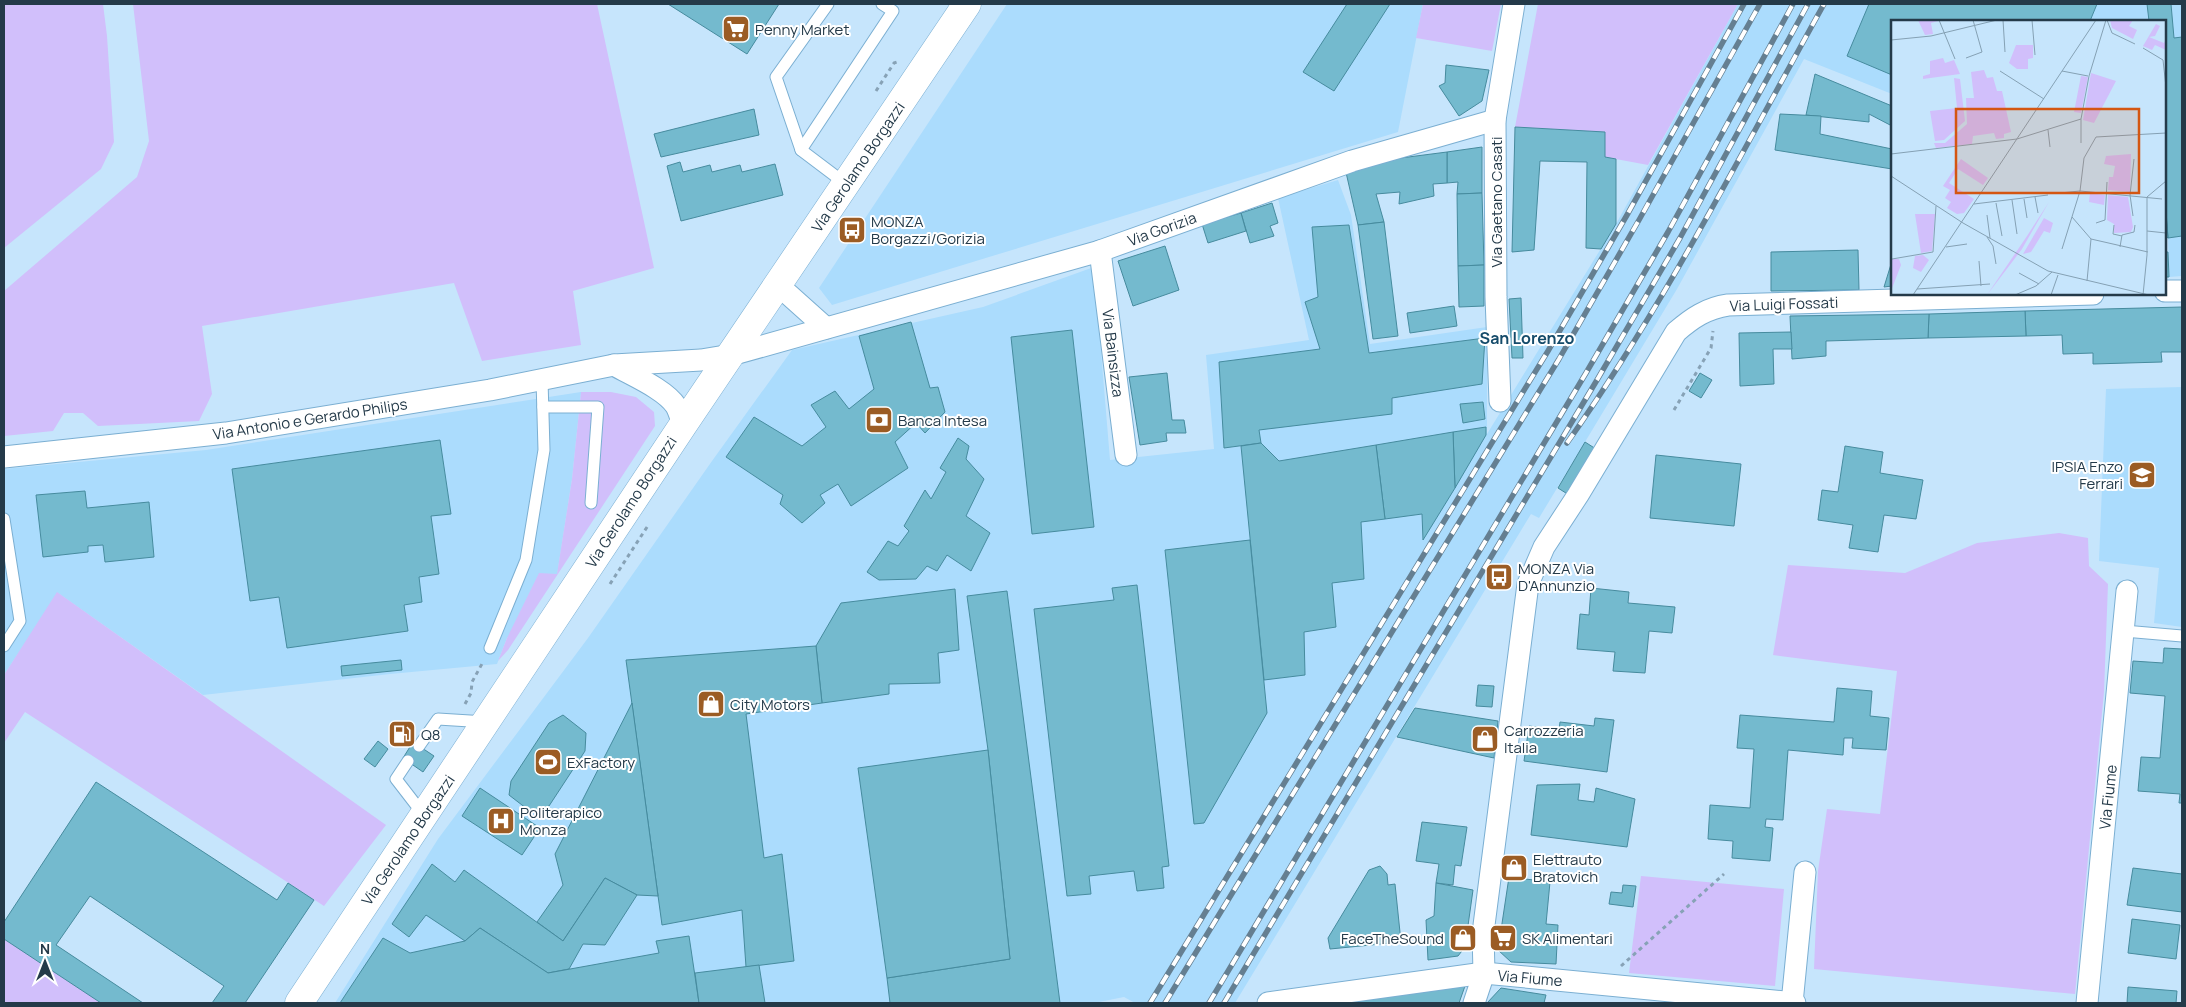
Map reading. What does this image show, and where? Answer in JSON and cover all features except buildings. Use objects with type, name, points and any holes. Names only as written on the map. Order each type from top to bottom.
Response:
[{"type":"main road","name":"Via Gerolamo Borgazzi","points":[[299,1003],[683,424],[966,4]]},
{"type":"street","name":"Via Gaetano Casati","points":[[1500,401],[1496,297],[1495,120],[1514,4]]},
{"type":"street","name":"Via Gorizia","points":[[731,355],[1100,251],[1352,162],[1495,120]]},
{"type":"street","name":"Via Bainsizza","points":[[1100,251],[1126,455]]},
{"type":"street","points":[[778,285],[826,328]]},
{"type":"street","points":[[2166,291],[2182,290]]},
{"type":"street","name":"Via Luigi Fossati","points":[[1474,1003],[1484,973],[1483,932],[1528,584],[1544,547],[1578,495],[1676,332],[1697,316],[1717,307],[2064,295]]},
{"type":"street","name":"Via Antonio e Gerardo Philips","points":[[4,457],[226,433],[490,390],[614,366],[700,360],[731,355]]},
{"type":"street","points":[[614,366],[660,392],[670,400],[676,406],[683,424]]},
{"type":"street","name":"Via Fiume","points":[[2087,1003],[2127,591]]},
{"type":"street","name":"Via Fiume","points":[[1268,1003],[1484,973],[1793,1003],[1805,872]]},
{"type":"lane","points":[[828,4],[776,77],[801,150],[846,184]]},
{"type":"lane","points":[[801,150],[893,12],[882,4]]},
{"type":"lane","points":[[490,648],[526,560],[544,450],[542,380]]},
{"type":"lane","points":[[543,407],[598,407],[591,503]]},
{"type":"lane","points":[[4,519],[20,620],[4,646]]},
{"type":"lane","points":[[2124,631],[2182,636]]},
{"type":"lane","points":[[419,746],[438,719],[486,722]]},
{"type":"lane","points":[[408,761],[396,779],[424,816]]},
{"type":"path","points":[[1674,410],[1711,348],[1717,307]]},
{"type":"path","points":[[456,720],[471,694],[472,682],[490,648]]},
{"type":"path","points":[[1608,985],[1622,963],[1724,874]]},
{"type":"shaded area","points":[[4,4],[103,4],[114,142],[101,169],[4,248]]},
{"type":"shaded area","points":[[133,4],[597,4],[654,268],[573,291],[581,345],[482,361],[454,283],[202,326],[212,394],[199,421],[98,426],[83,413],[64,413],[53,431],[4,436],[4,291],[137,177],[149,141]]},
{"type":"shaded area","points":[[1007,4],[1423,4],[1398,132],[832,305],[819,288]]},
{"type":"shaded area","points":[[1423,4],[1501,4],[1492,51],[1416,38]]},
{"type":"shaded area","points":[[1538,4],[1738,4],[1648,165],[1605,157],[1605,132],[1515,127]]},
{"type":"shaded area","points":[[1738,4],[2182,4],[2182,276],[2169,277],[2168,238],[2166,237],[2166,20],[1891,20],[1891,94],[1804,59],[1677,289],[1585,442],[1539,518],[1531,514],[1235,1003],[1135,1003],[1124,997],[1094,1003],[335,1003],[438,839],[588,638],[792,350],[983,307],[1094,267],[1110,460],[1214,449],[1206,355],[1309,340],[1278,198],[1338,180],[1351,215],[1370,344],[1487,327],[1487,434],[1616,224]]},
{"type":"shaded area","name":"IPSIA Enzo Ferrari","points":[[2182,387],[2182,627],[2154,623],[2159,568],[2099,561],[2106,389]]},
{"type":"shaded area","points":[[581,392],[572,479],[557,575],[507,638],[497,664],[203,695],[58,593],[4,675],[4,469],[206,450]]},
{"type":"shaded area","points":[[581,392],[611,392],[636,397],[654,412],[655,426],[508,650],[498,661],[507,638],[539,573],[557,574],[572,479]]},
{"type":"shaded area","points":[[2059,533],[2088,538],[2089,566],[2108,584],[2104,692],[2075,994],[1814,969],[1818,871],[1827,809],[1880,814],[1897,671],[1773,655],[1788,565],[1905,573],[1977,543]]},
{"type":"shaded area","points":[[57,592],[386,825],[324,906],[25,712],[4,743],[4,675]]},
{"type":"shaded area","points":[[1641,876],[1784,889],[1775,986],[1629,973]]},
{"type":"shaded area","points":[[4,939],[101,1003],[4,1003]]},
{"type":"railway","points":[[1150,1003],[1548,351],[1627,215],[1744,4]]},
{"type":"railway","points":[[1165,1003],[1559,359],[1760,4]]},
{"type":"railway","points":[[1209,1003],[1586,373],[1668,232],[1793,4]]},
{"type":"railway","points":[[1224,1003],[1597,380],[1680,238],[1808,4]]},
{"type":"railway","points":[[1567,443],[1637,337],[1670,282],[1824,4]]},
{"type":"place","name":"Penny Market","points":[[736,29]]},
{"type":"place","name":"MONZA Borgazzi/Gorizia","points":[[852,230]]},
{"type":"place","name":"Banca Intesa","points":[[879,420]]},
{"type":"place","name":"IPSIA Enzo Ferrari","points":[[2142,475]]},
{"type":"place","name":"MONZA Via D'Annunzio","points":[[1499,577]]},
{"type":"place","name":"City Motors","points":[[711,704]]},
{"type":"place","name":"Q8","points":[[402,734]]},
{"type":"place","name":"Carrozzeria Italia","points":[[1485,739]]},
{"type":"place","name":"ExFactory","points":[[548,762]]},
{"type":"place","name":"Politerapico Monza","points":[[501,821]]},
{"type":"place","name":"Elettrauto Bratovich","points":[[1514,868]]},
{"type":"place","name":"FaceTheSound","points":[[1463,938]]},
{"type":"place","name":"SK Alimentari","points":[[1503,938]]},
{"type":"district","name":"San Lorenzo","points":[[1527,338]]}]
